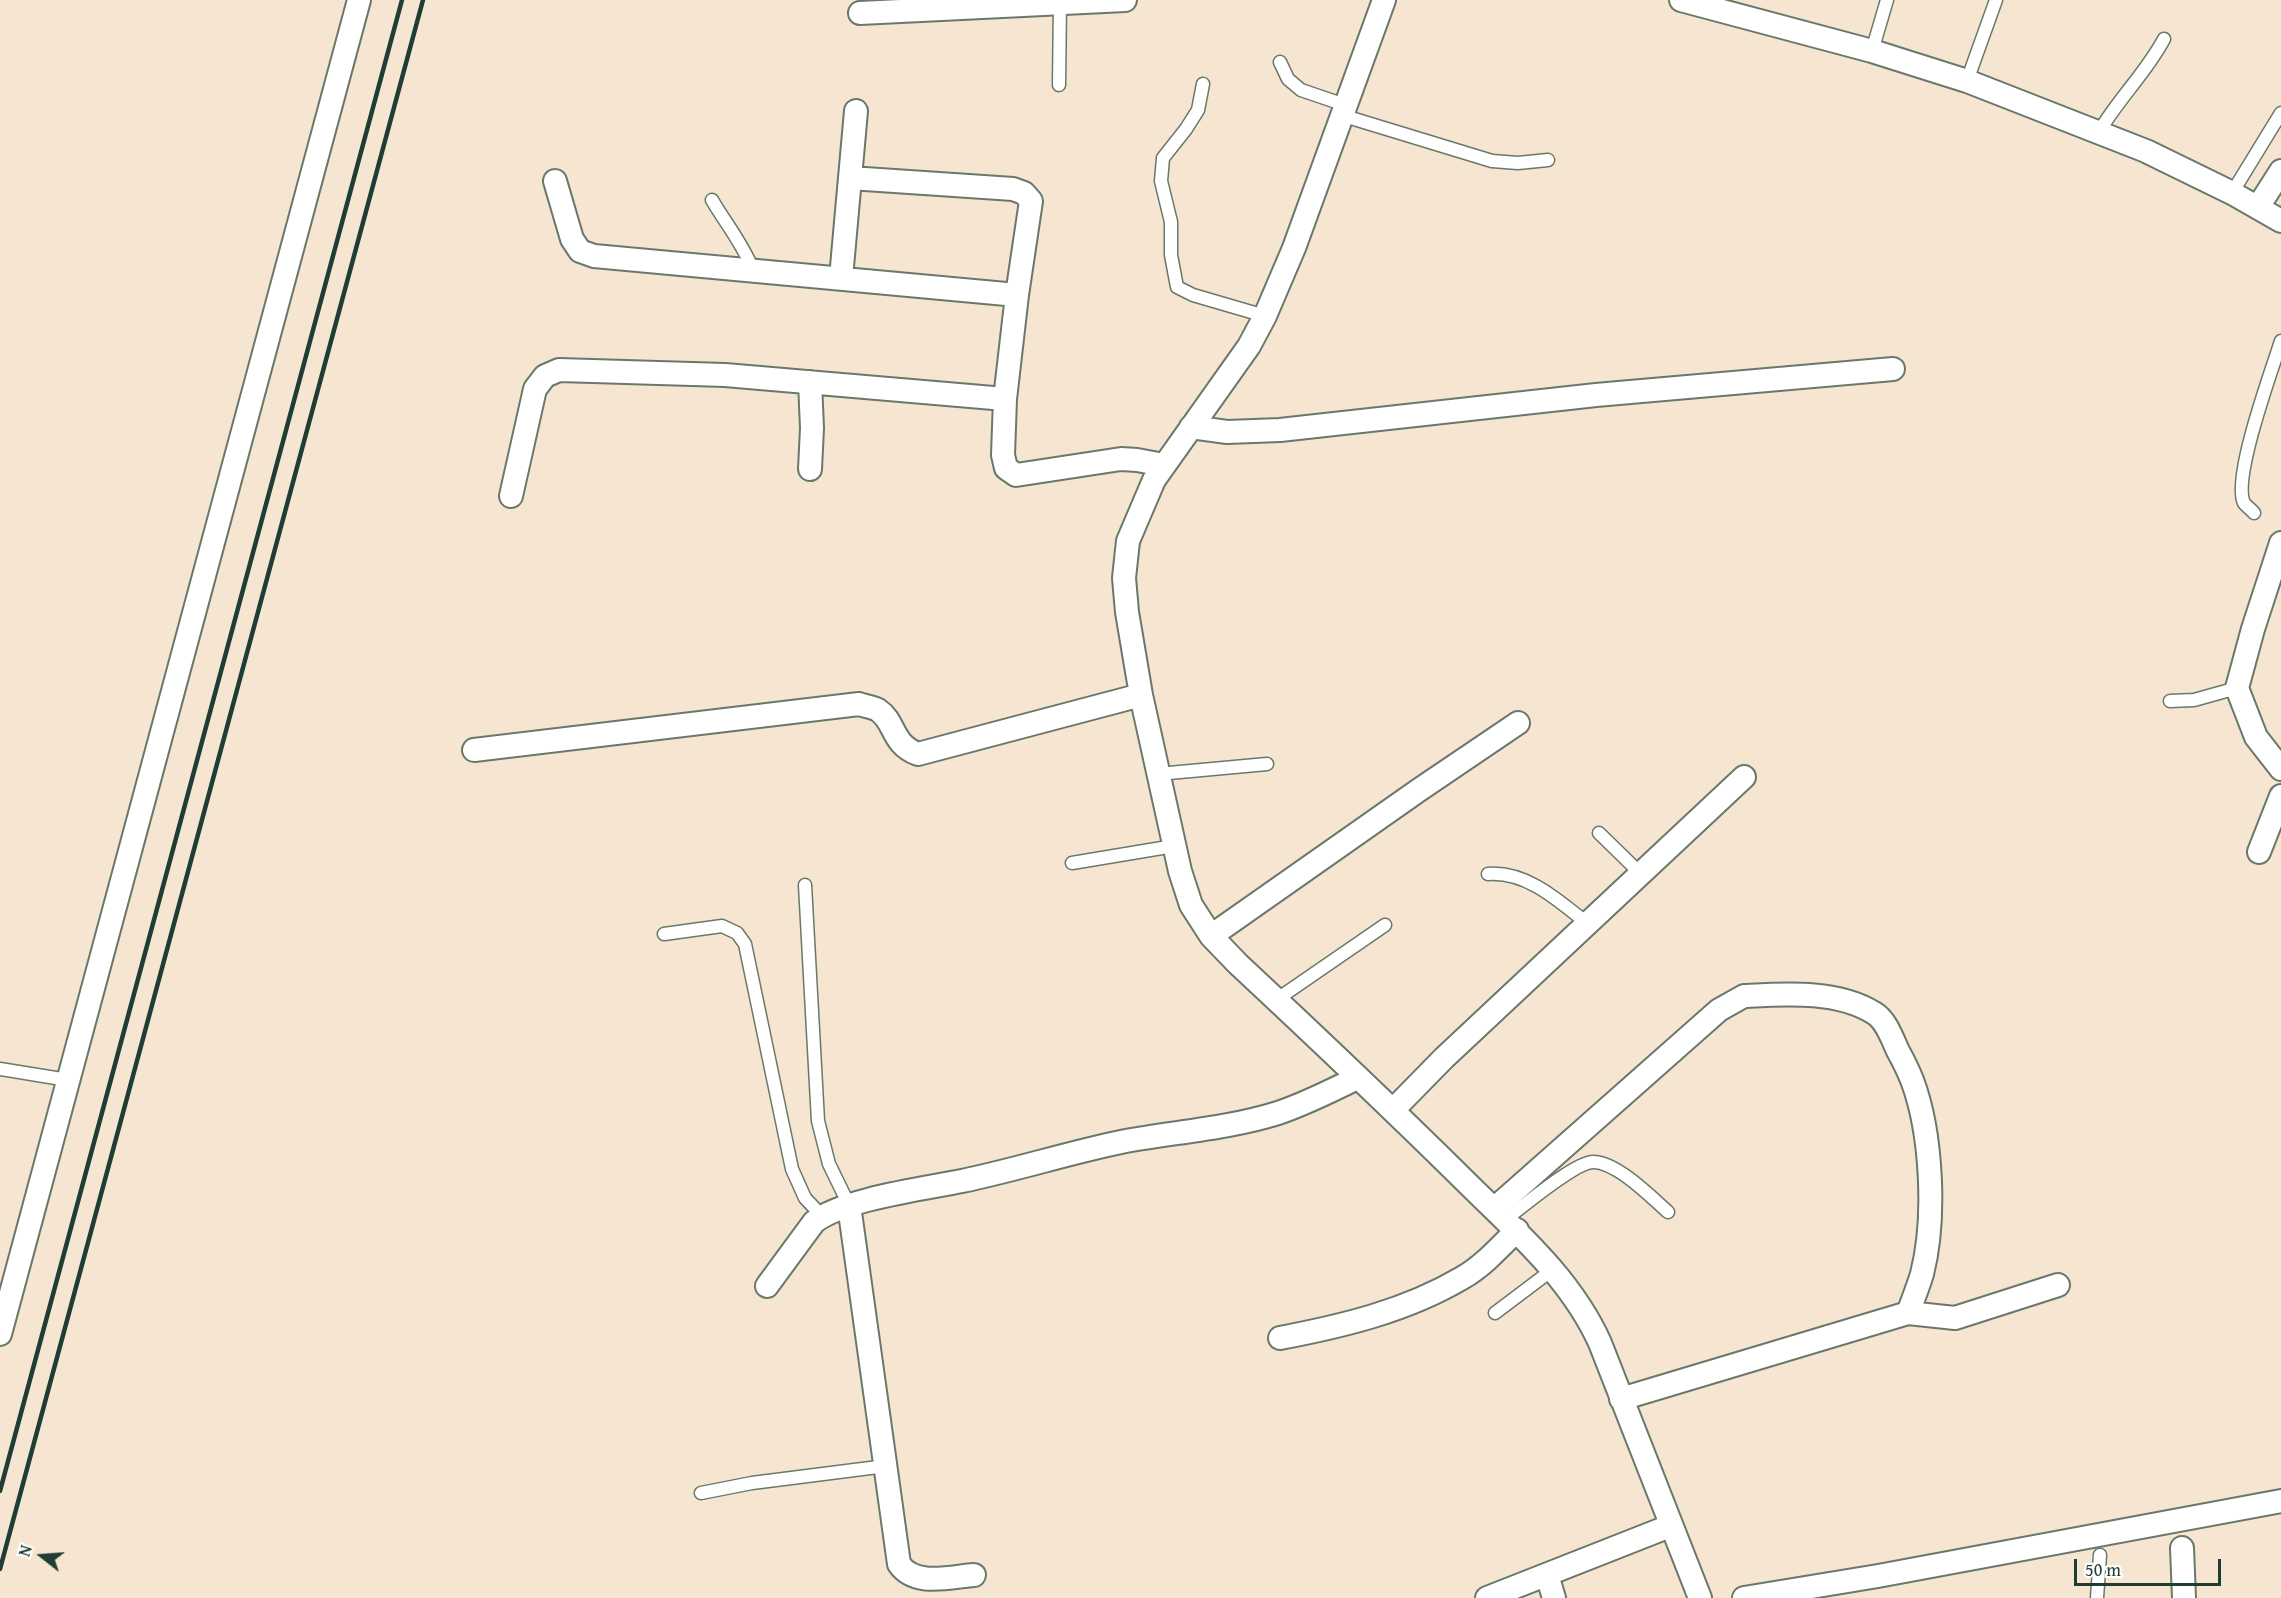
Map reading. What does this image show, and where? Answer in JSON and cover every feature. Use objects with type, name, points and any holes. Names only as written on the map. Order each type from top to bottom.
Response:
[{"type":"street","points":[[0,1334],[359,0]]},
{"type":"street","points":[[860,13],[920,5],[1125,0]]},
{"type":"street","points":[[1384,0],[1294,248],[1265,316],[1249,346],[1154,480],[1128,541],[1124,578],[1126,612],[1141,695],[1174,846],[1191,905],[1211,936],[1505,1220],[1571,1291],[1589,1317],[1700,1598]]},
{"type":"street","points":[[1681,0],[1872,51],[1967,81],[2146,151],[2232,193],[2281,221]]},
{"type":"street","points":[[841,278],[856,111]]},
{"type":"street","points":[[2258,207],[2281,171]]},
{"type":"street","points":[[850,178],[1013,189],[1024,193],[1031,201],[1005,399],[1003,455],[1006,468],[1016,475],[1121,459],[1164,465]]},
{"type":"street","points":[[555,182],[572,239],[580,251],[594,256],[1017,295]]},
{"type":"street","points":[[1191,427],[1227,432],[1280,430],[1596,395],[1893,369]]},
{"type":"street","points":[[511,496],[535,389],[545,376],[559,370],[725,375],[1005,399]]},
{"type":"street","points":[[810,382],[812,428],[810,470]]},
{"type":"street","points":[[2281,543],[2253,629],[2237,688],[2256,737],[2281,769]]},
{"type":"street","points":[[474,750],[859,704],[877,709],[889,723],[899,742],[908,750],[918,754],[1141,695]]},
{"type":"street","points":[[1211,936],[1518,723]]},
{"type":"street","points":[[1393,1110],[1444,1058],[1744,777]]},
{"type":"street","points":[[2259,852],[2281,796]]},
{"type":"street","points":[[1280,1338],[1335,1328],[1392,1311],[1463,1277],[1494,1254],[1505,1220],[1719,1010],[1744,996],[1823,997],[1860,1005],[1876,1014],[1887,1027],[1912,1080],[1922,1118],[1930,1178],[1930,1218],[1922,1274],[1908,1313]]},
{"type":"street","points":[[767,1286],[804,1233],[822,1216],[849,1205],[971,1179],[1121,1142],[1228,1125],[1278,1113],[1357,1078]]},
{"type":"street","points":[[849,1205],[899,1564],[906,1574],[923,1579],[974,1575]]},
{"type":"street","points":[[1621,1399],[1908,1313],[1955,1318],[2058,1285]]},
{"type":"street","points":[[1744,1598],[1890,1574],[2281,1501]]},
{"type":"street","points":[[1487,1598],[1671,1526]]},
{"type":"street","points":[[2182,1548],[2184,1598]]},
{"type":"street","points":[[1547,1575],[1554,1598]]},
{"type":"lane","points":[[1872,51],[1887,0]]},
{"type":"lane","points":[[1967,81],[1996,0]]},
{"type":"lane","points":[[1059,85],[1060,3]]},
{"type":"lane","points":[[2099,132],[2113,108],[2152,61],[2164,39]]},
{"type":"lane","points":[[1280,62],[1288,79],[1301,90],[1343,110],[1491,160],[1518,163],[1548,160]]},
{"type":"lane","points":[[1203,84],[1198,110],[1163,158],[1161,181],[1171,222],[1171,255],[1177,286],[1192,295],[1265,316]]},
{"type":"lane","points":[[2232,193],[2281,113]]},
{"type":"lane","points":[[712,200],[741,244],[753,270]]},
{"type":"lane","points":[[2254,513],[2244,503],[2242,483],[2246,458],[2281,341]]},
{"type":"lane","points":[[2170,701],[2194,700],[2237,688]]},
{"type":"lane","points":[[1158,774],[1267,764]]},
{"type":"lane","points":[[1599,833],[1641,874]]},
{"type":"lane","points":[[1072,863],[1174,846]]},
{"type":"lane","points":[[1488,874],[1501,873],[1528,882],[1559,901],[1588,924]]},
{"type":"lane","points":[[805,885],[818,1121],[829,1164],[849,1205]]},
{"type":"lane","points":[[1276,1000],[1385,924]]},
{"type":"lane","points":[[664,934],[722,926],[737,933],[745,944],[792,1169],[805,1198],[822,1216]]},
{"type":"lane","points":[[0,1069],[68,1080]]},
{"type":"lane","points":[[1505,1220],[1576,1167],[1592,1162],[1610,1167],[1634,1180],[1668,1212]]},
{"type":"lane","points":[[1495,1313],[1552,1270]]},
{"type":"lane","points":[[701,1493],[752,1483],[886,1466]]},
{"type":"lane","points":[[2097,1598],[2100,1555]]},
{"type":"railway","points":[[0,1491],[402,0]]},
{"type":"railway","points":[[0,1569],[423,0]]}]
